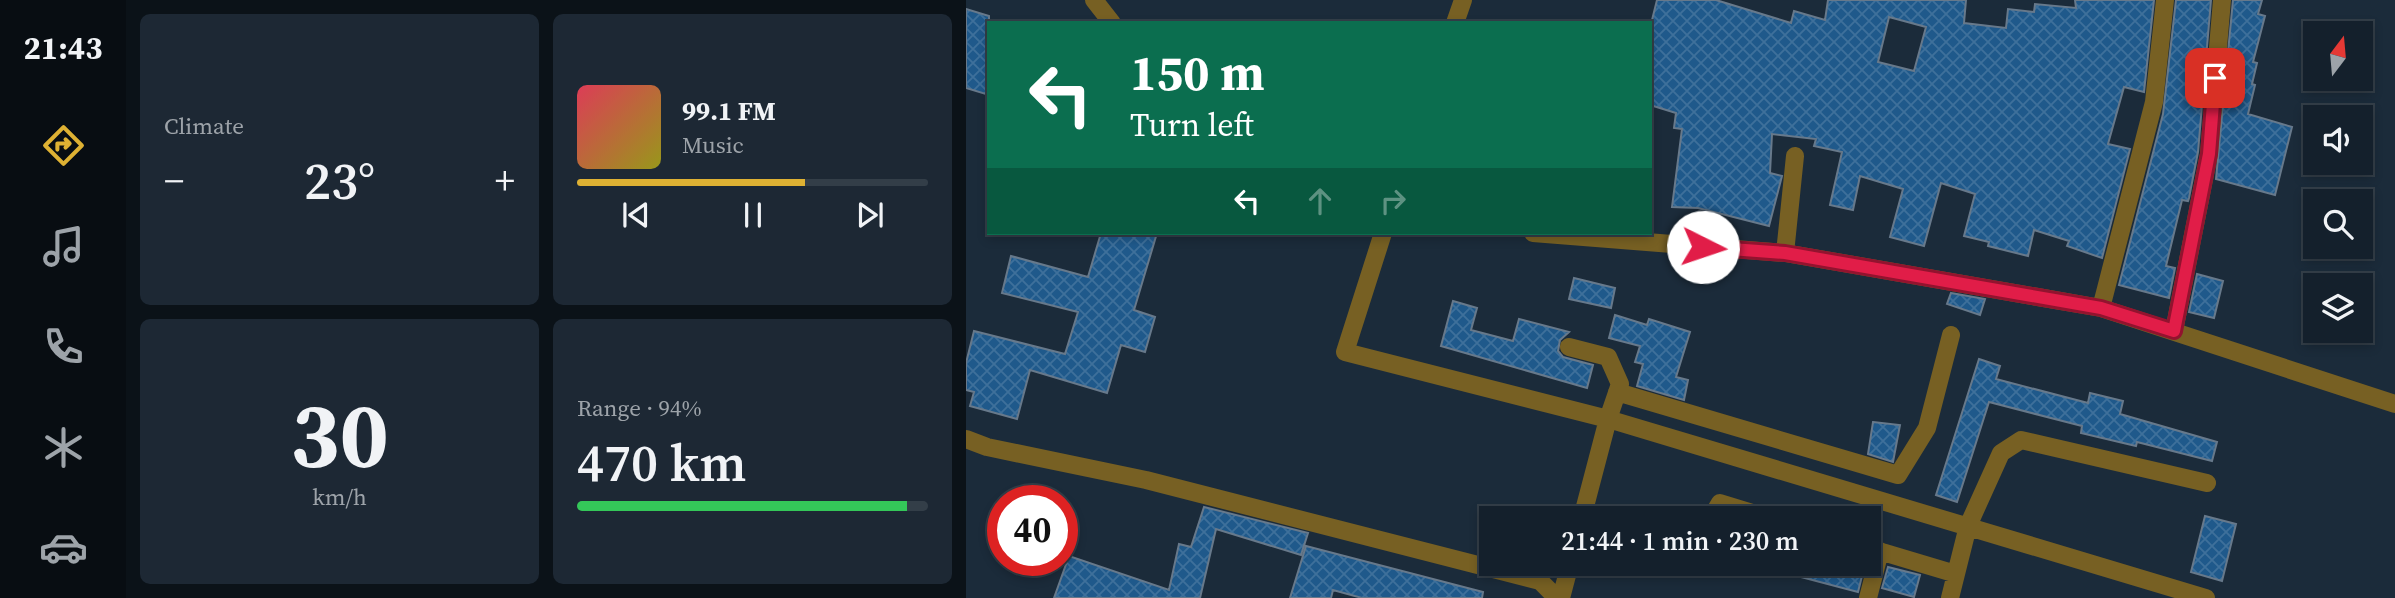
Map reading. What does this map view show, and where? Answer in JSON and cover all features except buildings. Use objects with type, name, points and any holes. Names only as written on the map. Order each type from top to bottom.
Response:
[{"type":"street","points":[[1094,0],[1110,21]]},
{"type":"street","points":[[1456,21],[1463,0]]},
{"type":"street","points":[[2101,308],[2154,102],[2165,0]]},
{"type":"street","points":[[2174,331],[2209,154],[2222,0]]},
{"type":"street","points":[[1785,253],[1794,156]]},
{"type":"street","points":[[1381,235],[1345,352],[1608,419],[2206,598]]},
{"type":"street","points":[[1558,235],[1785,253],[2101,308],[2395,404]]},
{"type":"street","points":[[1617,392],[1898,475],[1927,428],[1951,335]]},
{"type":"street","points":[[1569,347],[1608,356],[1620,384],[1585,506]]},
{"type":"street","points":[[966,439],[987,447],[1146,480],[1540,581],[1559,598],[1566,576]]},
{"type":"street","points":[[1950,598],[1968,526],[2001,453],[2021,440],[2207,483]]},
{"type":"street","points":[[1881,552],[1956,574]]},
{"type":"street","points":[[1868,598],[1871,576]]},
{"type":"route","points":[[1703,247],[1785,253],[2101,308],[2174,331],[2209,154],[2215,78]]}]
